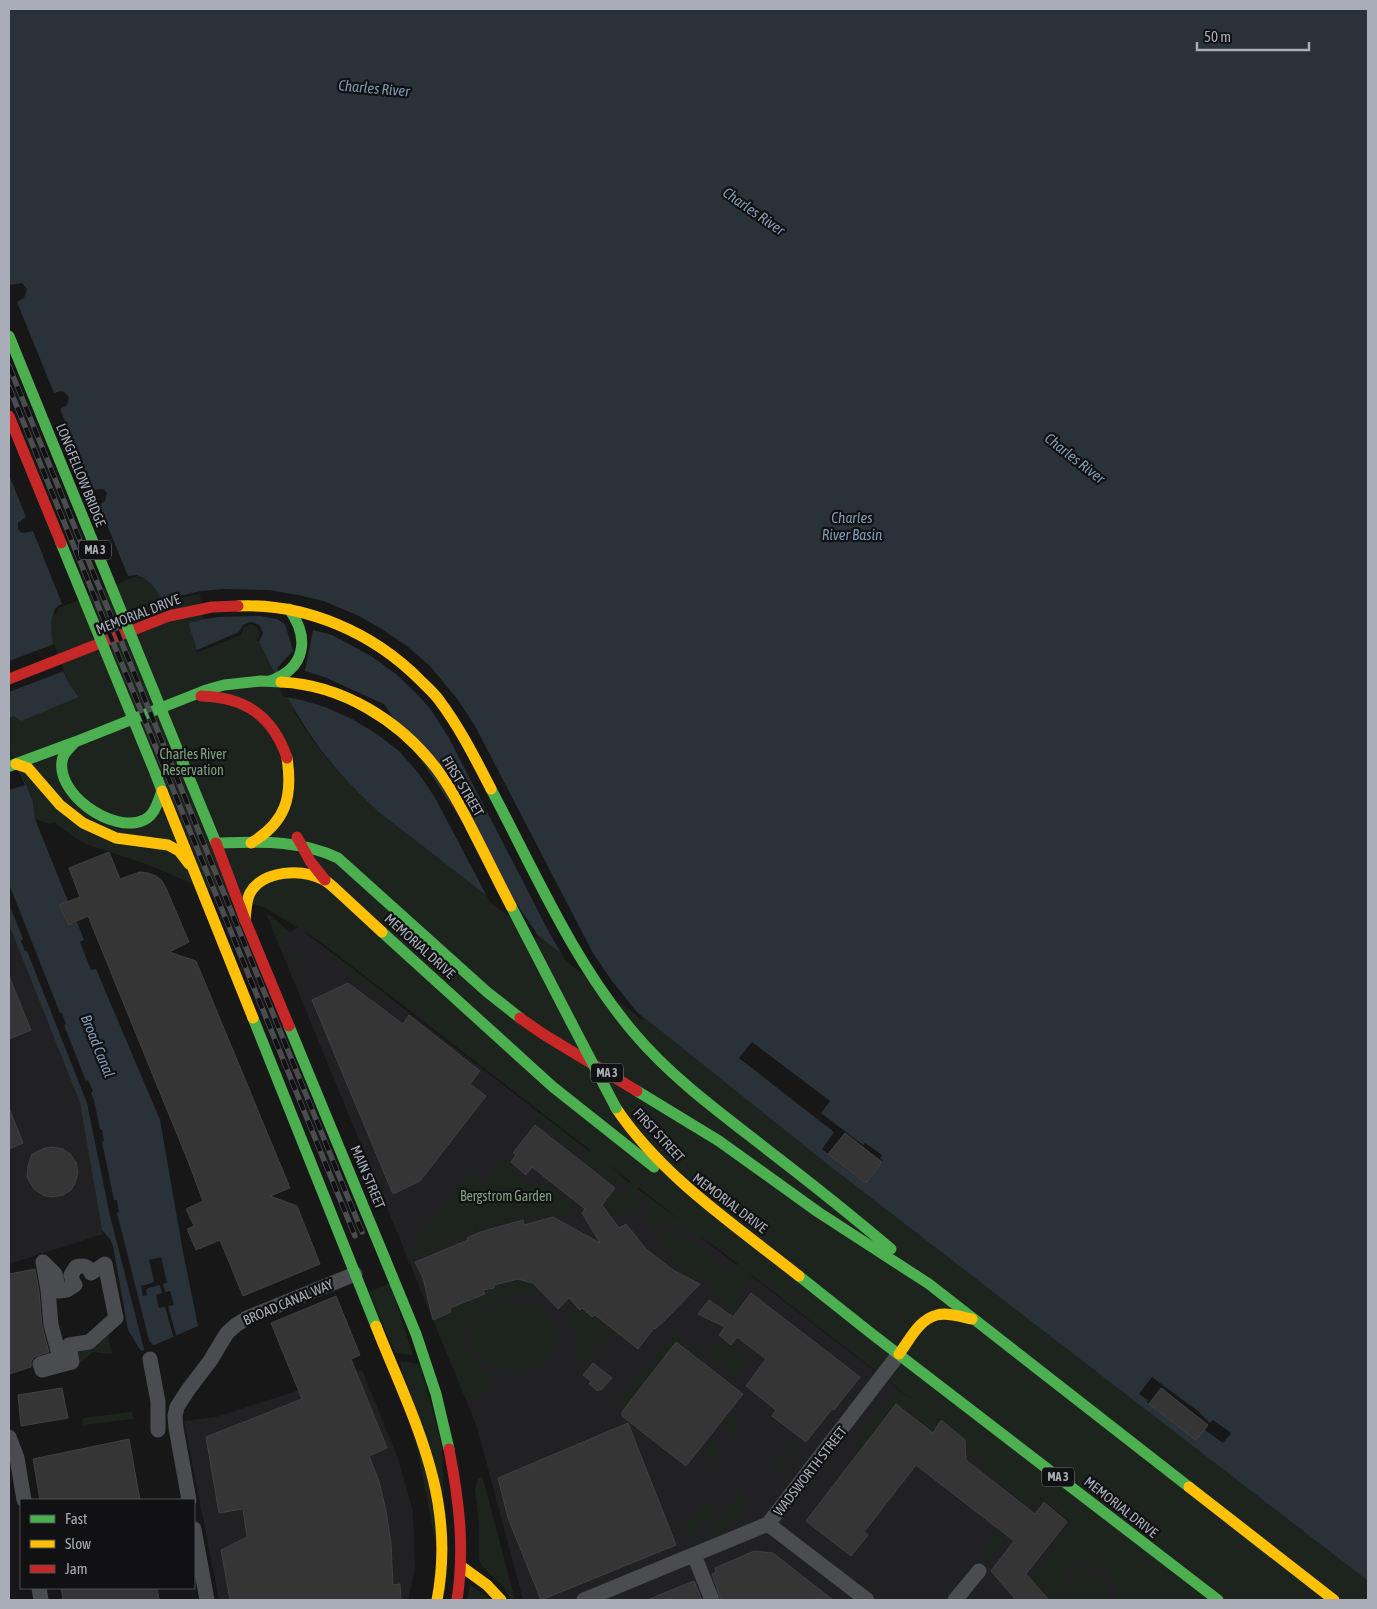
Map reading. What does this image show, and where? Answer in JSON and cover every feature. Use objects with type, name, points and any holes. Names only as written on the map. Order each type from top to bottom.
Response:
[{"type":"main road","name":"LONGFELLOW BRIDGE","points":[[9,336],[183,763]]},
{"type":"main road","name":"MA 3","points":[[9,416],[162,791]]},
{"type":"main road","name":"MEMORIAL DRIVE","points":[[9,679],[169,616],[194,609],[222,605],[256,605],[289,609],[329,620],[372,641],[406,665],[438,698],[462,734],[576,952],[606,997],[640,1039],[678,1077],[725,1117],[838,1204],[972,1319],[1334,1600]]},
{"type":"main road","points":[[270,680],[279,678],[291,669],[301,653],[303,644],[301,631],[294,614],[289,609]]},
{"type":"main road","name":"FIRST STREET","points":[[12,765],[75,742],[183,698],[223,685],[270,680],[304,684],[349,699],[382,717],[410,738],[428,758],[451,790],[616,1108],[632,1131],[651,1152],[717,1211]]},
{"type":"main road","points":[[183,698],[205,696],[226,698],[250,709],[270,724],[277,733],[287,757],[290,781],[286,803],[272,828],[251,843]]},
{"type":"main road","points":[[75,742],[69,746],[62,756],[61,772],[73,794],[93,811],[120,822],[134,824],[143,821],[151,814],[162,791]]},
{"type":"main road","name":"MAIN STREET","points":[[183,763],[245,920],[377,1237],[425,1358],[442,1414],[457,1487],[462,1536],[462,1566],[457,1600]]},
{"type":"main road","points":[[12,765],[25,766],[32,771],[60,805],[83,823],[116,838],[168,845],[179,851],[193,869]]},
{"type":"main road","points":[[162,791],[431,1466],[443,1538],[437,1600]]},
{"type":"main road","points":[[286,803],[291,825],[310,861],[325,880]]},
{"type":"main road","name":"MEMORIAL DRIVE","points":[[216,843],[301,844],[323,850],[342,861],[476,983],[524,1021],[719,1141],[825,1216],[929,1284]]},
{"type":"main road","name":"MEMORIAL DRIVE","points":[[245,920],[250,893],[256,886],[268,878],[296,873],[325,880],[565,1098],[649,1163],[717,1211],[1218,1600]]},
{"type":"main road","points":[[899,1354],[921,1325],[933,1316],[944,1314],[972,1319]]},
{"type":"main road","points":[[462,1566],[489,1586],[501,1600]]},
{"type":"street","points":[[43,1262],[55,1274],[59,1291],[67,1290],[75,1285],[71,1275],[76,1267],[84,1266],[92,1273],[105,1264],[116,1318],[89,1342],[69,1345],[72,1362],[42,1370],[40,1364],[60,1358],[52,1325],[43,1262]]},
{"type":"street","name":"BROAD CANAL WAY","points":[[189,1499],[176,1428],[175,1416],[177,1407],[210,1361],[227,1333],[247,1318],[355,1274]]},
{"type":"street","name":"WADSWORTH STREET","points":[[584,1600],[768,1524],[899,1354]]},
{"type":"street","points":[[150,1359],[158,1402],[158,1430]]},
{"type":"street","points":[[9,1437],[17,1458],[24,1499]]},
{"type":"street","points":[[768,1524],[866,1600]]},
{"type":"street","points":[[195,1534],[207,1600]]},
{"type":"street","points":[[694,1555],[712,1600]]},
{"type":"street","points":[[955,1600],[979,1570]]},
{"type":"shaded area","points":[[270,915],[290,932],[298,927],[1172,1600],[523,1600],[477,1427],[267,916]]},
{"type":"shaded area","points":[[9,925],[80,1103],[103,1234],[9,1264]]},
{"type":"shaded area","points":[[362,1370],[398,1458],[413,1511],[415,1569],[408,1600],[219,1600],[184,1421],[216,1417]]},
{"type":"green space","name":"Charles River Reservation","points":[[134,575],[139,576],[154,587],[163,600],[202,591],[206,619],[189,623],[197,649],[251,622],[259,625],[296,715],[334,767],[380,813],[656,1027],[831,1167],[1368,1581],[1368,1600],[1116,1600],[1114,1583],[1108,1574],[1092,1564],[1081,1562],[1075,1564],[1066,1572],[1062,1583],[1065,1600],[1051,1600],[1032,1580],[1041,1569],[1038,1566],[1071,1522],[1039,1497],[989,1561],[981,1554],[1022,1499],[981,1468],[984,1464],[963,1445],[965,1445],[965,1440],[937,1418],[935,1424],[941,1435],[940,1437],[896,1403],[856,1454],[852,1450],[852,1445],[894,1393],[901,1392],[913,1400],[746,1271],[752,1276],[739,1293],[743,1296],[736,1303],[739,1306],[734,1313],[718,1301],[719,1297],[705,1291],[707,1284],[690,1276],[671,1259],[658,1229],[695,1243],[710,1255],[723,1271],[733,1263],[736,1266],[738,1264],[686,1229],[674,1225],[647,1222],[645,1194],[686,1225],[638,1187],[638,1210],[626,1211],[607,1217],[597,1213],[613,1192],[619,1197],[631,1182],[602,1160],[623,1177],[616,1186],[583,1159],[590,1150],[318,940],[264,907],[214,893],[146,864],[91,846],[75,838],[54,822],[50,824],[35,819],[33,800],[9,746],[9,718],[79,697],[65,674],[53,644],[51,623],[55,609]]},
{"type":"green space","points":[[271,918],[289,932],[280,944],[269,919]]},
{"type":"green space","points":[[305,950],[319,961],[309,955],[295,961],[300,978],[290,956]]},
{"type":"green space","points":[[331,952],[390,997],[387,1001],[328,956]]},
{"type":"green space","points":[[541,1114],[578,1143],[573,1150],[538,1123],[531,1130]]},
{"type":"green space","name":"Bergstrom Garden","points":[[501,1161],[534,1188],[542,1179],[579,1209],[529,1219],[528,1217],[476,1229],[477,1231],[411,1260],[407,1252],[471,1172],[484,1183]]},
{"type":"green space","points":[[532,1276],[539,1289],[511,1296],[490,1304],[480,1310],[467,1326],[465,1335],[469,1352],[481,1366],[496,1377],[490,1394],[466,1396],[433,1317],[485,1294],[485,1291],[495,1288],[495,1286]]},
{"type":"green space","points":[[390,1283],[413,1355],[395,1353],[369,1292]]},
{"type":"green space","points":[[504,1304],[533,1308],[548,1315],[554,1321],[559,1335],[558,1342],[546,1361],[531,1368],[515,1370],[491,1364],[480,1357],[473,1347],[471,1337],[473,1326],[479,1317],[490,1309]]},
{"type":"green space","points":[[573,1307],[578,1312],[583,1307],[613,1330],[582,1365],[573,1361],[578,1349],[578,1336],[568,1312]]},
{"type":"green space","points":[[106,1326],[112,1354],[93,1352],[73,1368],[69,1345]]},
{"type":"green space","points":[[674,1333],[700,1355],[698,1357],[677,1341],[622,1412],[616,1408]]},
{"type":"green space","points":[[720,1338],[749,1361],[734,1379],[706,1357]]},
{"type":"green space","points":[[400,1361],[420,1364],[442,1446],[446,1596]]},
{"type":"green space","points":[[733,1411],[738,1415],[734,1436],[722,1427]]},
{"type":"green space","points":[[132,1412],[133,1419],[83,1425],[82,1418]]},
{"type":"green space","points":[[712,1441],[721,1448],[718,1463],[704,1452]]},
{"type":"green space","points":[[797,1441],[801,1445],[776,1476],[774,1470]]},
{"type":"green space","points":[[482,1477],[515,1600],[511,1600],[504,1587],[479,1561],[479,1526],[475,1489],[478,1479]]},
{"type":"green space","points":[[741,1492],[746,1505],[725,1530],[706,1538]]},
{"type":"green space","points":[[705,1501],[716,1509],[697,1535],[685,1540],[682,1533]]},
{"type":"green space","points":[[1081,1568],[1086,1568],[1091,1577],[1109,1584],[1110,1600],[1072,1600],[1066,1594],[1070,1578],[1074,1572]]},
{"type":"green space","points":[[470,1585],[492,1600],[467,1600]]},
{"type":"water","name":"Charles River Basin","points":[[9,9],[1368,9],[1368,1581],[831,1167],[656,1027],[380,813],[341,774],[310,734],[296,712],[259,641],[263,633],[259,625],[251,622],[243,625],[239,632],[197,650],[189,623],[206,619],[202,591],[163,600],[144,578],[139,576],[128,577],[58,606],[53,615],[51,627],[56,653],[67,678],[79,697],[21,721],[14,716],[9,718]]},
{"type":"water","name":"Broad Canal","points":[[9,746],[33,801],[35,819],[68,901],[59,905],[67,925],[77,922],[84,940],[80,942],[91,970],[96,969],[160,1120],[198,1326],[141,1351],[128,1330],[113,1246],[102,1230],[80,1103],[9,925]]},
{"type":"pier","points":[[9,283],[10,285],[22,283],[27,289],[24,298],[17,302],[54,393],[61,391],[69,397],[67,405],[60,409],[93,490],[103,489],[107,493],[105,501],[99,505],[128,576],[137,575],[141,579],[134,577],[59,608],[56,616],[54,613],[55,609],[62,604],[33,531],[24,533],[18,529],[18,523],[26,517],[9,475]]},
{"type":"pier","points":[[223,589],[269,590],[324,601],[361,617],[380,628],[407,646],[430,666],[458,700],[475,726],[593,953],[612,981],[645,1022],[566,961],[551,936],[449,738],[431,710],[418,695],[396,674],[371,656],[332,635],[313,630],[305,671],[324,677],[384,704],[543,943],[490,902],[434,796],[419,774],[400,752],[377,734],[352,719],[325,707],[283,696],[277,684],[278,667],[293,651],[285,624],[277,619],[260,616],[206,619],[203,617],[200,594],[164,602],[163,600],[202,591]]},
{"type":"pier","points":[[251,622],[259,625],[263,633],[259,641],[257,641],[260,633],[257,627],[251,624],[244,627],[241,635],[198,652],[195,651],[239,632],[243,625]]},
{"type":"pier","points":[[54,644],[64,671],[9,692],[9,661]]},
{"type":"pier","points":[[9,750],[25,785],[9,790]]},
{"type":"pier","points":[[9,884],[60,1013],[62,1013],[66,1024],[64,1025],[86,1081],[88,1080],[93,1091],[91,1093],[100,1129],[102,1130],[104,1141],[102,1142],[114,1200],[117,1200],[119,1212],[117,1213],[149,1340],[155,1348],[145,1353],[110,1216],[87,1103],[27,951],[25,951],[21,941],[23,939],[9,904]]},
{"type":"pier","points":[[752,1042],[830,1101],[821,1113],[863,1145],[865,1143],[882,1155],[880,1158],[883,1160],[866,1183],[822,1149],[834,1132],[739,1058]]},
{"type":"pier","points":[[161,1257],[167,1283],[163,1284],[165,1292],[170,1291],[174,1305],[168,1306],[177,1338],[174,1339],[165,1307],[159,1308],[156,1295],[162,1293],[160,1285],[148,1288],[146,1290],[147,1295],[143,1296],[141,1286],[154,1281],[149,1260]]},
{"type":"pier","points":[[1152,1377],[1199,1412],[1210,1423],[1213,1420],[1231,1433],[1223,1443],[1205,1430],[1208,1425],[1162,1388],[1149,1404],[1148,1400],[1139,1394]]},
{"type":"building","points":[[109,852],[120,879],[140,872],[148,873],[162,881],[166,888],[189,942],[169,952],[196,961],[290,1188],[270,1196],[297,1206],[320,1264],[243,1296],[220,1240],[196,1250],[187,1229],[194,1226],[186,1209],[203,1201],[188,1161],[88,916],[68,925],[59,905],[80,897],[69,868]]},
{"type":"building","points":[[9,976],[31,1030],[9,1039]]},
{"type":"building","points":[[348,983],[403,1024],[409,1015],[480,1071],[470,1084],[486,1096],[420,1181],[393,1194],[312,1000]]},
{"type":"building","points":[[9,1108],[23,1143],[9,1149]]},
{"type":"building","points":[[535,1125],[615,1188],[602,1205],[619,1228],[626,1224],[646,1249],[673,1270],[700,1284],[666,1319],[654,1328],[638,1349],[595,1315],[592,1317],[582,1308],[580,1310],[569,1298],[558,1309],[533,1283],[518,1279],[483,1290],[485,1294],[450,1308],[451,1312],[433,1320],[423,1278],[415,1262],[468,1240],[467,1238],[480,1232],[523,1220],[524,1225],[553,1217],[600,1243],[582,1213],[585,1209],[532,1167],[526,1175],[511,1162],[516,1155],[513,1153]]},
{"type":"building","points":[[845,1133],[882,1162],[866,1183],[828,1154]]},
{"type":"building","points":[[45,1148],[63,1149],[70,1154],[76,1162],[78,1172],[71,1190],[63,1195],[53,1197],[45,1196],[38,1192],[33,1188],[27,1177],[32,1154]]},
{"type":"building","points":[[35,1269],[42,1326],[49,1352],[34,1357],[31,1367],[9,1374],[9,1274]]},
{"type":"building","points":[[751,1293],[860,1377],[806,1442],[772,1416],[776,1410],[746,1386],[766,1359],[737,1337],[731,1345],[719,1335],[725,1327],[698,1314],[709,1300],[733,1317]]},
{"type":"building","points":[[336,1296],[360,1355],[351,1359],[387,1448],[369,1456],[379,1481],[386,1511],[391,1544],[393,1585],[400,1584],[401,1600],[230,1600],[221,1550],[247,1537],[243,1509],[219,1513],[206,1437],[302,1399],[271,1323]]},
{"type":"building","points":[[676,1342],[743,1394],[686,1466],[622,1416],[622,1412]]},
{"type":"building","points":[[593,1363],[612,1378],[598,1391],[589,1384],[591,1381],[583,1375]]},
{"type":"building","points":[[62,1388],[68,1418],[21,1426],[18,1395]]},
{"type":"building","points":[[1161,1388],[1208,1425],[1196,1440],[1149,1404]]},
{"type":"building","points":[[896,1404],[933,1433],[941,1420],[965,1440],[966,1460],[1035,1514],[1044,1502],[1067,1522],[1026,1574],[1049,1600],[1016,1600],[991,1571],[1014,1541],[916,1465],[864,1532],[868,1535],[851,1556],[806,1521]]},
{"type":"building","points":[[628,1423],[676,1545],[541,1600],[508,1518],[498,1478]]},
{"type":"building","points":[[129,1439],[140,1499],[40,1499],[33,1459]]},
{"type":"building","points":[[754,1551],[773,1553],[833,1600],[721,1600],[712,1574],[716,1572],[715,1568]]},
{"type":"building","points":[[694,1581],[702,1600],[647,1600]]},
{"type":"building","points":[[61,1589],[157,1589],[159,1600],[63,1600]]},
{"type":"railway","points":[[9,366],[362,1232]]},
{"type":"railway","points":[[9,387],[355,1236]]},
{"type":"traffic: fast","points":[[9,336],[183,763]]},
{"type":"traffic: fast","points":[[61,543],[156,775]]},
{"type":"traffic: fast","points":[[270,681],[291,668],[301,651],[300,631],[289,609]]},
{"type":"traffic: fast","points":[[156,775],[162,791],[151,815],[144,820],[131,823],[117,821],[102,816],[76,796],[67,784],[62,770],[63,757],[75,742],[206,690],[224,685],[260,681],[281,682]]},
{"type":"traffic: fast","points":[[10,766],[75,742]]},
{"type":"traffic: fast","points":[[183,763],[216,843],[278,843],[308,848],[338,858],[487,992],[520,1018]]},
{"type":"traffic: fast","points":[[491,789],[539,884],[574,946],[592,976],[634,1033],[648,1049],[696,1093],[891,1249]]},
{"type":"traffic: fast","points":[[511,906],[571,1022]]},
{"type":"traffic: fast","points":[[382,932],[553,1087],[654,1167]]},
{"type":"traffic: fast","points":[[253,1018],[376,1326]]},
{"type":"traffic: fast","points":[[571,1022],[616,1108]]},
{"type":"traffic: fast","points":[[289,1026],[416,1334],[436,1394],[449,1449]]},
{"type":"traffic: fast","points":[[637,1091],[719,1141],[818,1212],[929,1284],[1189,1487]]},
{"type":"traffic: fast","points":[[799,1276],[1218,1600]]},
{"type":"traffic: slow","points":[[238,606],[263,606],[313,616],[337,624],[360,635],[382,649],[402,664],[437,697],[460,732],[491,789]]},
{"type":"traffic: slow","points":[[281,682],[326,690],[347,698],[387,720],[405,735],[436,768],[447,783],[511,906]]},
{"type":"traffic: slow","points":[[251,843],[272,826],[284,807],[289,785],[287,758]]},
{"type":"traffic: slow","points":[[16,764],[28,768],[60,805],[83,823],[116,838],[168,845],[179,851],[189,864]]},
{"type":"traffic: slow","points":[[162,791],[253,1018]]},
{"type":"traffic: slow","points":[[245,920],[249,896],[256,885],[273,876],[294,873],[315,876],[326,881],[382,932]]},
{"type":"traffic: slow","points":[[616,1108],[634,1133],[677,1178],[725,1219],[799,1276]]},
{"type":"traffic: slow","points":[[899,1354],[915,1331],[931,1317],[946,1314],[972,1319]]},
{"type":"traffic: slow","points":[[376,1326],[417,1427],[436,1493],[441,1527],[442,1563],[437,1600]]},
{"type":"traffic: slow","points":[[1189,1487],[1334,1600]]},
{"type":"traffic: slow","points":[[462,1567],[487,1585],[501,1600]]},
{"type":"traffic: jam","points":[[9,416],[61,543]]},
{"type":"traffic: jam","points":[[9,679],[169,616],[212,607],[238,606]]},
{"type":"traffic: jam","points":[[201,696],[231,700],[255,712],[274,731],[287,758]]},
{"type":"traffic: jam","points":[[297,837],[310,861],[325,880]]},
{"type":"traffic: jam","points":[[216,843],[245,920],[289,1026]]},
{"type":"traffic: jam","points":[[520,1018],[637,1091]]},
{"type":"traffic: jam","points":[[449,1449],[460,1524],[461,1562],[457,1600]]},
{"type":"water label","name":"Charles River","points":[[374,88]]},
{"type":"water label","name":"Charles River","points":[[754,211]]},
{"type":"water label","name":"Charles River","points":[[1075,458]]}]
